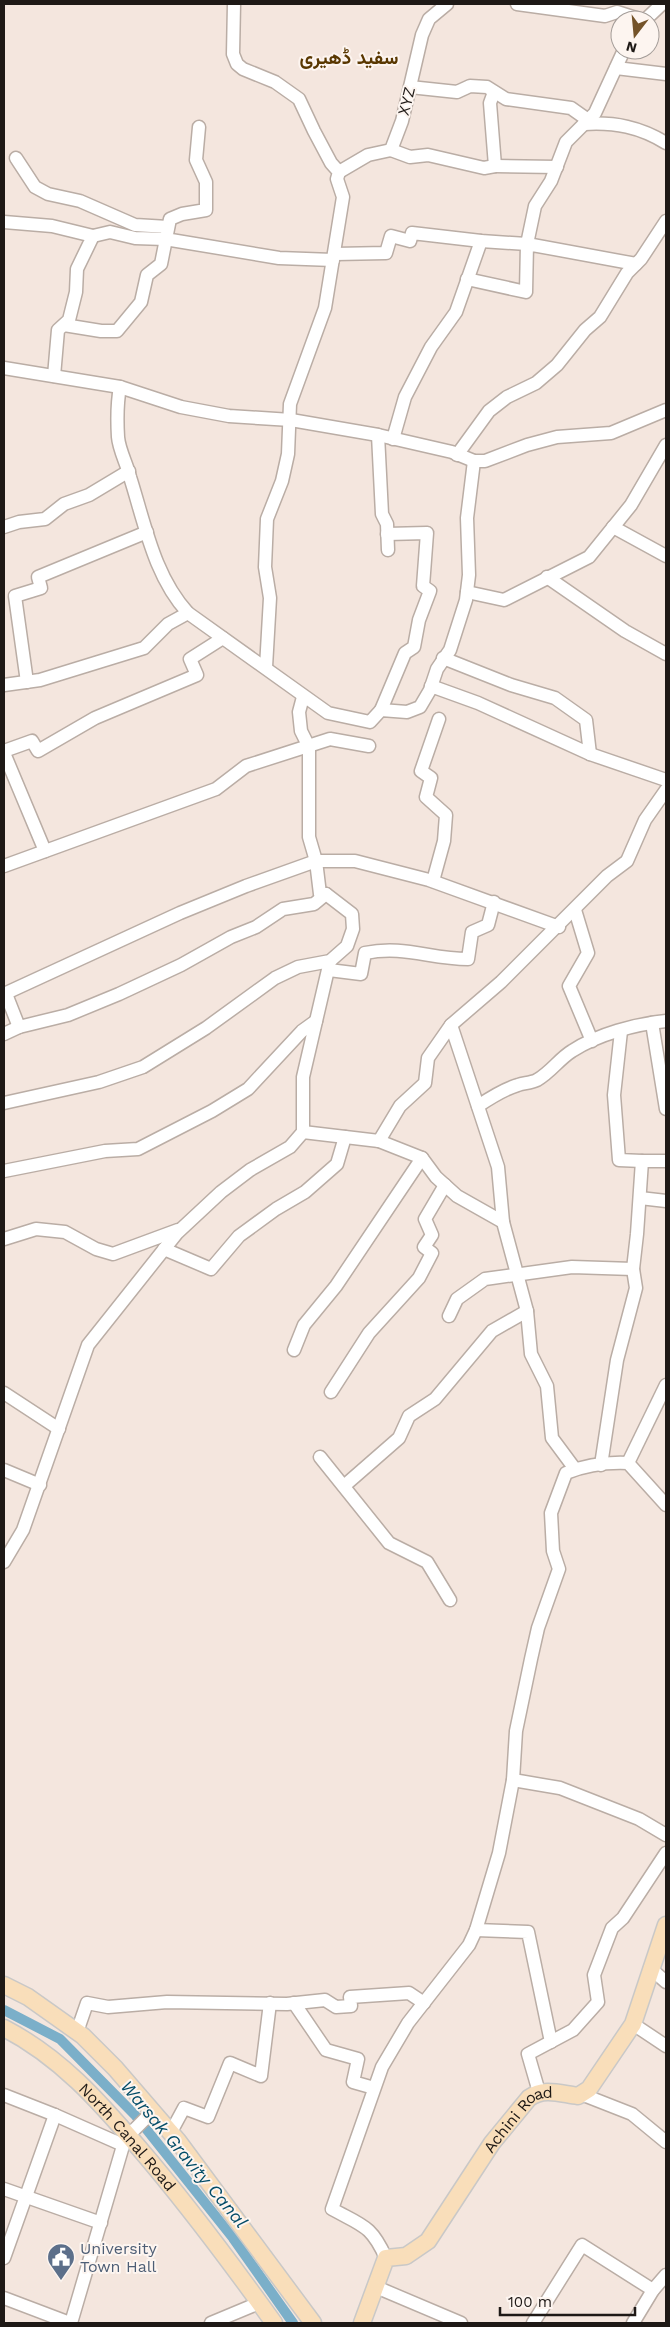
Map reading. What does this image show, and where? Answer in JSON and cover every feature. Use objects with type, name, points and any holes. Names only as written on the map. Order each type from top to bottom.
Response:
[{"type":"main road","name":"Achini Road","points":[[386,2258],[406,2256],[428,2241],[492,2143],[529,2098],[539,2092],[548,2091],[578,2096],[589,2089],[633,2024],[642,2001],[650,1968],[666,1925]]},
{"type":"main road","points":[[4,1985],[28,1997],[77,2032],[115,2068],[171,2132],[313,2323]]},
{"type":"main road","name":"North Canal Road","points":[[4,2028],[24,2038],[66,2068],[108,2110],[176,2191],[274,2323]]},
{"type":"main road","points":[[362,2323],[386,2258]]},
{"type":"street","points":[[234,4],[233,54],[237,64],[243,69],[275,82],[299,99],[322,147],[339,172]]},
{"type":"street","name":"XYZ","points":[[392,150],[410,87],[422,35],[429,19],[447,4]]},
{"type":"street","points":[[517,4],[605,16],[610,14]]},
{"type":"street","points":[[467,279],[526,292],[527,244],[535,206],[551,181],[566,142],[595,113],[620,60]]},
{"type":"street","points":[[616,68],[666,74]]},
{"type":"street","points":[[410,87],[457,92],[470,86],[487,87],[506,99],[571,108],[586,122],[605,122],[635,127],[666,143]]},
{"type":"street","points":[[494,92],[490,103],[495,166]]},
{"type":"street","points":[[64,325],[101,331],[117,331],[141,302],[147,274],[161,264],[170,219],[182,214],[206,210],[206,182],[196,160],[199,127]]},
{"type":"street","points":[[266,667],[270,598],[265,567],[267,519],[282,481],[291,420],[290,404],[325,308],[343,197],[336,179],[339,172],[368,155],[392,150],[410,156],[428,155],[484,168],[495,166],[557,167]]},
{"type":"street","points":[[16,158],[35,187],[48,194],[80,201],[135,225],[168,226]]},
{"type":"street","points":[[458,455],[489,411],[507,397],[536,383],[557,365],[584,330],[600,317],[628,273],[666,221]]},
{"type":"street","points":[[4,222],[52,226],[93,236],[110,232],[135,238],[165,240],[279,258],[334,257],[386,253],[391,236],[410,241],[412,233],[527,244],[636,264]]},
{"type":"street","points":[[54,376],[58,330],[69,320],[76,292],[77,270],[93,236]]},
{"type":"street","points":[[393,439],[404,397],[431,347],[456,312],[480,241]]},
{"type":"street","points":[[4,368],[120,387],[181,407],[229,416],[291,420],[378,435],[458,455],[474,461],[485,461],[527,445],[557,438],[611,433],[666,410]]},
{"type":"street","points":[[120,387],[118,439],[164,582],[173,598],[188,613],[266,667],[303,697],[328,713],[370,722],[381,710],[405,653],[414,647],[419,620],[430,591],[423,586],[426,533],[387,534]]},
{"type":"street","points":[[378,435],[382,514],[387,524],[388,550]]},
{"type":"street","points":[[467,592],[504,600],[548,576],[589,557],[631,505],[666,445]]},
{"type":"street","points":[[381,710],[407,712],[420,707],[431,686],[436,669],[450,650],[467,592],[469,575],[467,518],[474,461]]},
{"type":"street","points":[[654,466],[666,472]]},
{"type":"street","points":[[4,527],[19,522],[44,519],[64,504],[89,494],[129,470]]},
{"type":"street","points":[[613,526],[666,556]]},
{"type":"street","points":[[27,682],[15,596],[40,588],[38,577],[147,532]]},
{"type":"street","points":[[548,576],[625,631],[666,654]]},
{"type":"street","points":[[4,686],[40,680],[144,648],[168,624],[188,613]]},
{"type":"street","points":[[45,851],[4,752],[32,741],[38,750],[95,718],[197,675],[190,659],[223,638]]},
{"type":"street","points":[[443,658],[511,685],[555,698],[586,720],[590,754]]},
{"type":"street","points":[[431,686],[478,703],[590,754],[666,780]]},
{"type":"street","points":[[4,1562],[23,1530],[88,1346],[164,1248],[183,1228],[221,1192],[250,1170],[290,1147],[303,1132],[303,1077],[329,966],[347,946],[352,929],[352,914],[326,894],[320,894],[316,861],[309,837],[309,747],[301,731],[299,712],[303,697]]},
{"type":"street","points":[[433,882],[444,841],[446,815],[426,797],[430,778],[421,771],[439,719]]},
{"type":"street","points":[[4,866],[216,789],[246,766],[330,739],[369,746]]},
{"type":"street","points":[[379,1141],[400,1106],[425,1083],[428,1058],[451,1025],[501,982],[559,927],[607,876],[628,861],[645,820],[666,790]]},
{"type":"street","points":[[19,1027],[5,994],[180,913],[246,886],[316,861],[356,861],[433,882],[494,902],[559,927]]},
{"type":"street","points":[[4,1034],[19,1027],[68,1014],[119,994],[231,937],[256,927],[282,909],[314,904],[326,894]]},
{"type":"street","points":[[4,1103],[99,1082],[144,1067],[206,1028],[275,978],[298,967],[329,966],[361,974],[366,953],[386,949],[410,951],[445,959],[468,959],[472,932],[488,925],[494,902]]},
{"type":"street","points":[[575,910],[588,953],[569,986],[592,1041]]},
{"type":"street","points":[[4,1171],[105,1151],[138,1148],[212,1111],[248,1089],[302,1031],[316,1021]]},
{"type":"street","points":[[478,1106],[498,1093],[518,1084],[535,1081],[550,1072],[571,1051],[592,1041],[622,1031],[666,1021]]},
{"type":"street","points":[[652,1023],[666,1109]]},
{"type":"street","points":[[451,1025],[498,1167],[503,1222],[527,1311],[531,1354],[546,1386],[552,1438],[575,1469]]},
{"type":"street","points":[[622,1031],[614,1095],[619,1160],[666,1161]]},
{"type":"street","points":[[303,1132],[379,1141],[422,1158],[457,1196],[503,1222]]},
{"type":"street","points":[[164,1248],[211,1270],[240,1236],[305,1192],[337,1164],[345,1137]]},
{"type":"street","points":[[294,1350],[304,1325],[336,1286],[422,1158]]},
{"type":"street","points":[[601,1465],[617,1360],[636,1288],[633,1269],[642,1161]]},
{"type":"street","points":[[331,1392],[369,1333],[419,1278],[432,1253],[424,1247],[432,1236],[425,1219],[446,1185]]},
{"type":"street","points":[[640,1198],[666,1201]]},
{"type":"street","points":[[4,1239],[36,1229],[66,1232],[96,1249],[113,1254],[183,1228]]},
{"type":"street","points":[[448,1316],[457,1299],[485,1279],[572,1267],[633,1269]]},
{"type":"street","points":[[344,1486],[399,1438],[409,1416],[436,1399],[492,1331],[527,1311]]},
{"type":"street","points":[[628,1463],[666,1385]]},
{"type":"street","points":[[4,1393],[59,1430]]},
{"type":"street","points":[[320,1457],[389,1543],[427,1562],[450,1600]]},
{"type":"street","points":[[386,2258],[378,2239],[370,2229],[332,2209],[382,2067],[408,2023],[469,1945],[476,1930],[498,1853],[513,1780],[516,1731],[530,1659],[538,1628],[559,1569],[553,1551],[551,1513],[566,1473],[575,1469],[601,1465],[607,1462],[628,1463],[666,1505]]},
{"type":"street","points":[[4,1470],[40,1485]]},
{"type":"street","points":[[513,1780],[560,1788],[638,1819],[666,1835]]},
{"type":"street","points":[[539,2092],[528,2054],[573,2030],[598,2002],[594,1975],[612,1928],[623,1918],[666,1853]]},
{"type":"street","points":[[476,1930],[528,1932],[551,2042]]},
{"type":"street","points":[[650,1968],[666,1982]]},
{"type":"street","points":[[77,2032],[87,2003],[108,2007],[166,2002],[294,2003],[325,2000],[336,2006],[352,2006],[350,1997],[409,1993],[424,2003]]},
{"type":"street","points":[[171,2132],[184,2108],[208,2117],[230,2063],[261,2076],[270,2003]]},
{"type":"street","points":[[294,2003],[326,2050],[358,2059],[353,2082],[374,2088]]},
{"type":"street","points":[[633,2024],[666,2046]]},
{"type":"street","points":[[581,2094],[632,2114],[666,2142]]},
{"type":"street","points":[[4,2095],[55,2115],[128,2136]]},
{"type":"street","points":[[4,2298],[70,2323],[128,2136],[152,2112]]},
{"type":"street","points":[[4,2258],[55,2115]]},
{"type":"street","points":[[4,2190],[101,2223]]},
{"type":"street","points":[[532,2323],[582,2245],[653,2290]]},
{"type":"street","points":[[633,2323],[653,2290],[666,2275]]},
{"type":"street","points":[[376,2286],[461,2323]]},
{"type":"street","points":[[211,2323],[260,2303]]},
{"type":"waterway","name":"Warsak Gravity Canal","points":[[4,2010],[60,2039],[135,2115],[233,2238],[293,2323]]},
{"type":"place","name":"University Town Hall","points":[[61,2281]]},
{"type":"district","name":"سفید ڈھیری","points":[[349,57]]}]
